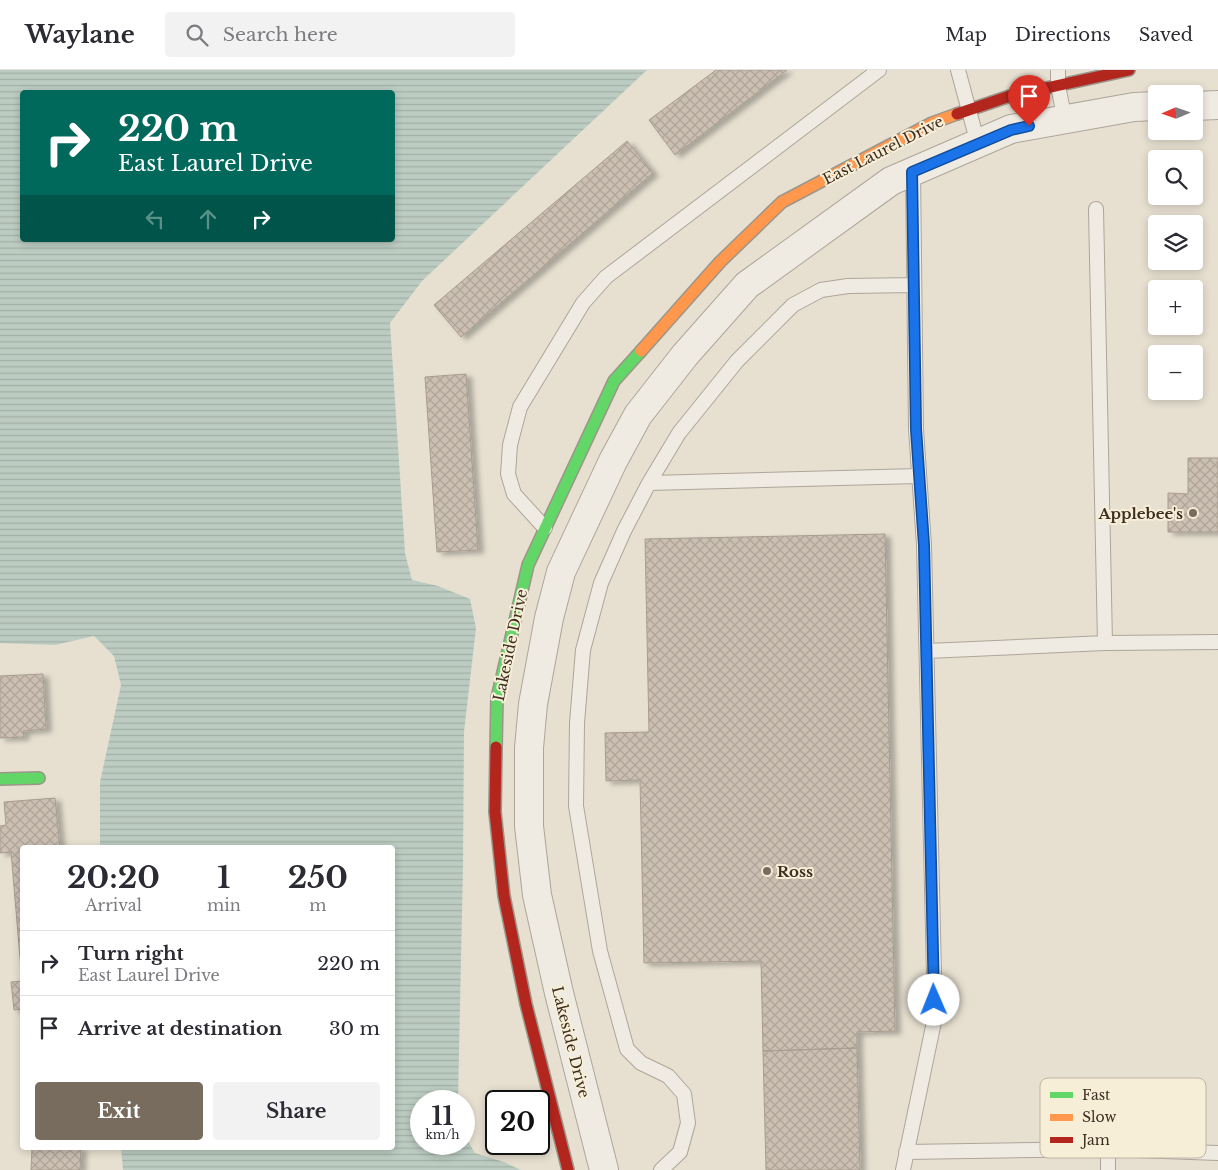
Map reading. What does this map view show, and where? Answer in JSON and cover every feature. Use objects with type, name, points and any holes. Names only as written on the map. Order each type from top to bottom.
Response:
[{"type":"street","name":"East Laurel Drive","points":[[720,262],[782,202],[932,123],[1010,96],[1129,70]]},
{"type":"street","points":[[1203,106],[1218,105]]},
{"type":"street","points":[[912,172],[1011,130],[1134,107],[1148,106]]},
{"type":"street","name":"Lakeside Drive","points":[[604,1170],[559,993],[538,895],[529,826],[529,748],[533,704],[549,618],[562,572],[613,461],[638,415],[684,355],[747,285],[891,181],[912,172]]},
{"type":"street","name":"Lakeside Drive","points":[[568,1170],[526,1004],[504,896],[495,812],[497,698],[528,564],[614,381],[720,262]]},
{"type":"street","points":[[0,779],[40,778]]},
{"type":"lane","points":[[546,528],[514,494],[508,474],[510,445],[520,407],[583,302],[606,277],[879,70]]},
{"type":"lane","points":[[958,70],[978,144]]},
{"type":"lane","points":[[1058,70],[1058,86],[1065,120]]},
{"type":"lane","points":[[903,1170],[935,1016],[924,545],[916,429],[912,172]]},
{"type":"lane","points":[[1096,209],[1105,643]]},
{"type":"lane","points":[[661,1170],[680,1152],[688,1123],[684,1094],[668,1076],[641,1063],[627,1049],[600,952],[576,806],[577,723],[583,650],[602,584],[624,531],[649,483],[679,433],[737,361],[793,305],[821,290],[848,286],[914,285]]},
{"type":"lane","points":[[649,483],[919,476]]},
{"type":"lane","points":[[927,651],[1105,643],[1218,642]]},
{"type":"lane","points":[[906,1152],[1040,1150]]},
{"type":"shaded area","points":[[0,70],[647,70],[422,281],[390,323],[405,553],[412,580],[438,586],[470,599],[476,628],[464,732],[458,1090],[410,1090],[410,1155],[475,1155],[475,1153],[504,1162],[521,1170],[123,1170],[121,1150],[395,1150],[395,845],[100,845],[100,782],[121,685],[114,656],[94,636],[55,645],[0,643]]},
{"type":"building","points":[[716,70],[787,70],[675,155],[649,120]]},
{"type":"building","points":[[627,141],[653,173],[461,337],[434,305]]},
{"type":"building","points":[[466,374],[478,550],[437,552],[425,377]]},
{"type":"building","name":"Applebee's","points":[[1188,458],[1218,458],[1218,532],[1168,532],[1168,493],[1188,494]]},
{"type":"building","name":"Ross","points":[[885,534],[895,1031],[857,1032],[857,1048],[763,1051],[761,961],[644,963],[640,780],[606,781],[605,733],[649,732],[645,539]]},
{"type":"building","points":[[43,674],[46,729],[23,731],[24,737],[0,738],[0,676]]},
{"type":"building","points":[[55,798],[60,845],[20,845],[20,958],[11,852],[0,853],[0,826],[6,825],[4,802]]},
{"type":"building","points":[[20,981],[20,1009],[14,1010],[11,982]]},
{"type":"building","points":[[857,1048],[860,1170],[766,1170],[763,1051]]},
{"type":"building","points":[[32,1150],[81,1150],[80,1170],[31,1170]]},
{"type":"traffic: fast","points":[[496,747],[497,698],[528,565],[614,381],[641,351]]},
{"type":"traffic: fast","points":[[0,779],[39,778]]},
{"type":"traffic: slow","points":[[641,351],[720,262],[782,202],[932,123],[957,114]]},
{"type":"traffic: jam","points":[[957,114],[1010,96],[1129,70]]},
{"type":"traffic: jam","points":[[496,747],[495,812],[504,896],[526,1004],[568,1170]]},
{"type":"place","name":"Applebee's","points":[[1193,513]]},
{"type":"place","name":"Ross","points":[[767,871]]},
{"type":"route","points":[[934,1000],[924,545],[916,429],[912,172],[1011,130],[1029,126]]}]
